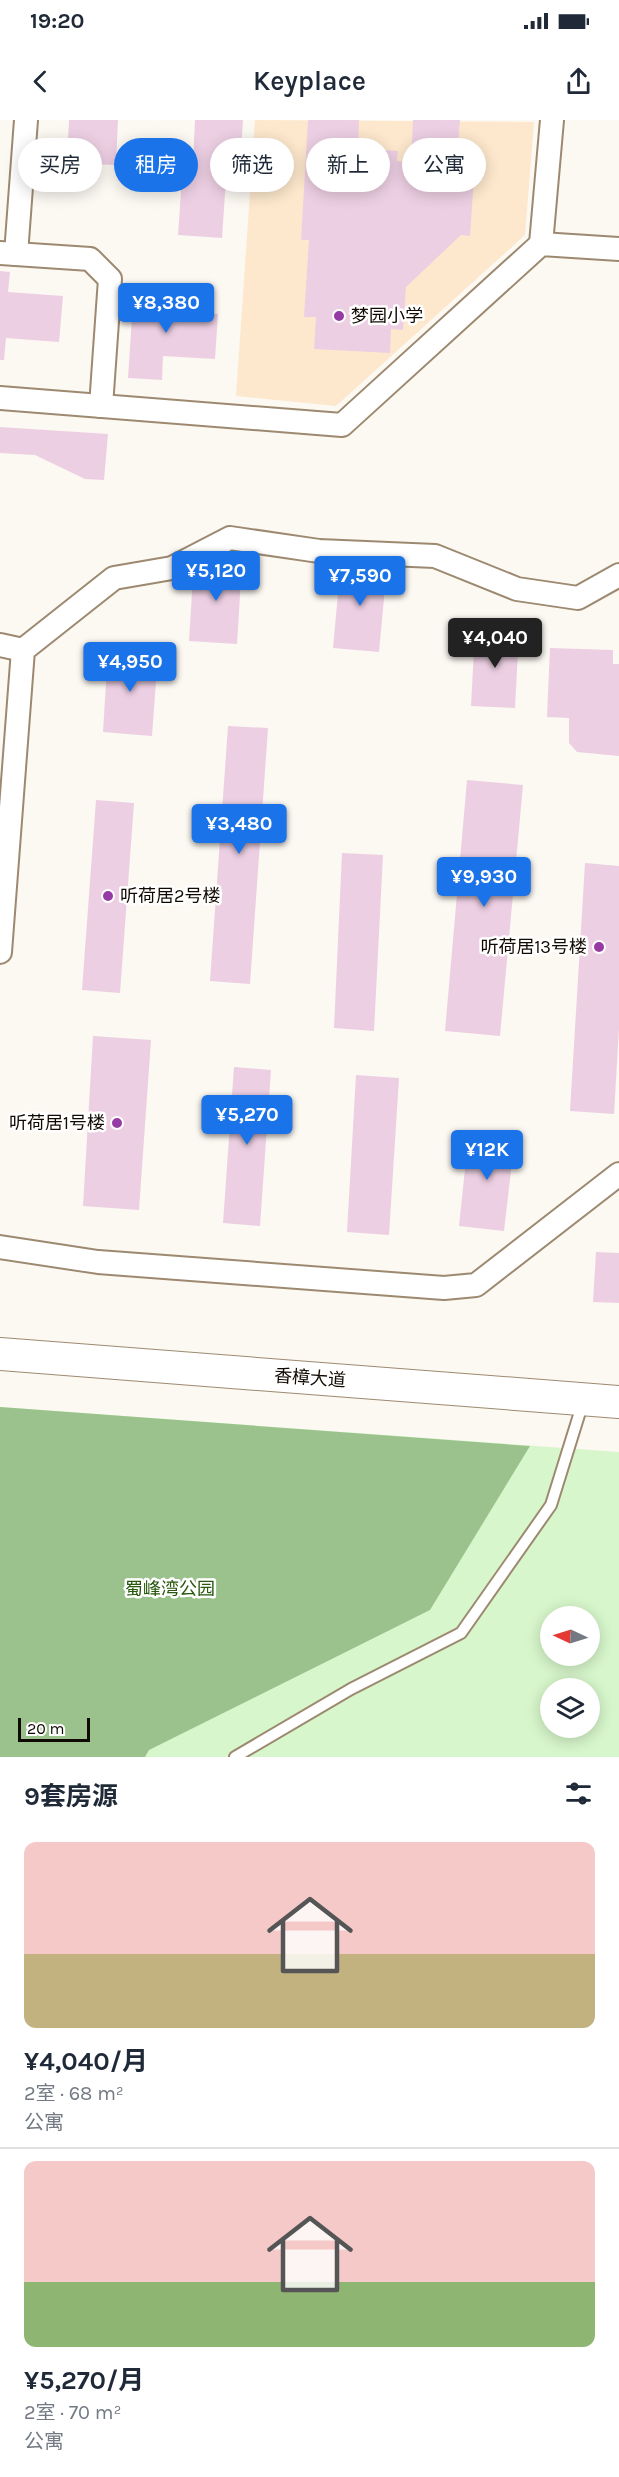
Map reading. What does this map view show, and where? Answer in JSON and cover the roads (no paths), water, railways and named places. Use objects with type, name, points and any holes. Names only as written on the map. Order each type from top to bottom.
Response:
[{"type":"street","points":[[26,120],[8,254],[90,259],[110,279],[101,406]]},
{"type":"street","points":[[0,398],[342,425],[541,244],[552,120]]},
{"type":"street","points":[[541,244],[619,249]]},
{"type":"street","points":[[0,952],[23,650],[114,578],[172,568],[230,538],[319,551],[435,556],[517,589],[578,598],[619,575]]},
{"type":"street","points":[[0,645],[23,650]]},
{"type":"street","points":[[0,1247],[98,1262],[444,1288],[476,1285],[619,1174]]},
{"type":"street","name":"香樟大道","points":[[0,1354],[619,1402]]},
{"type":"street","name":"香樟大道","points":[[0,1373],[619,1418]]},
{"type":"lane","points":[[235,1757],[351,1689],[461,1633],[551,1505],[579,1415]]},
{"type":"place","name":"梦园小学","points":[[339,316]]},
{"type":"place","name":"听荷居2号楼","points":[[108,896]]},
{"type":"place","name":"听荷居13号楼","points":[[599,947]]},
{"type":"place","name":"听荷居1号楼","points":[[117,1123]]},
{"type":"park label","name":"蜀峰湾公园","points":[[170,1589]]}]
